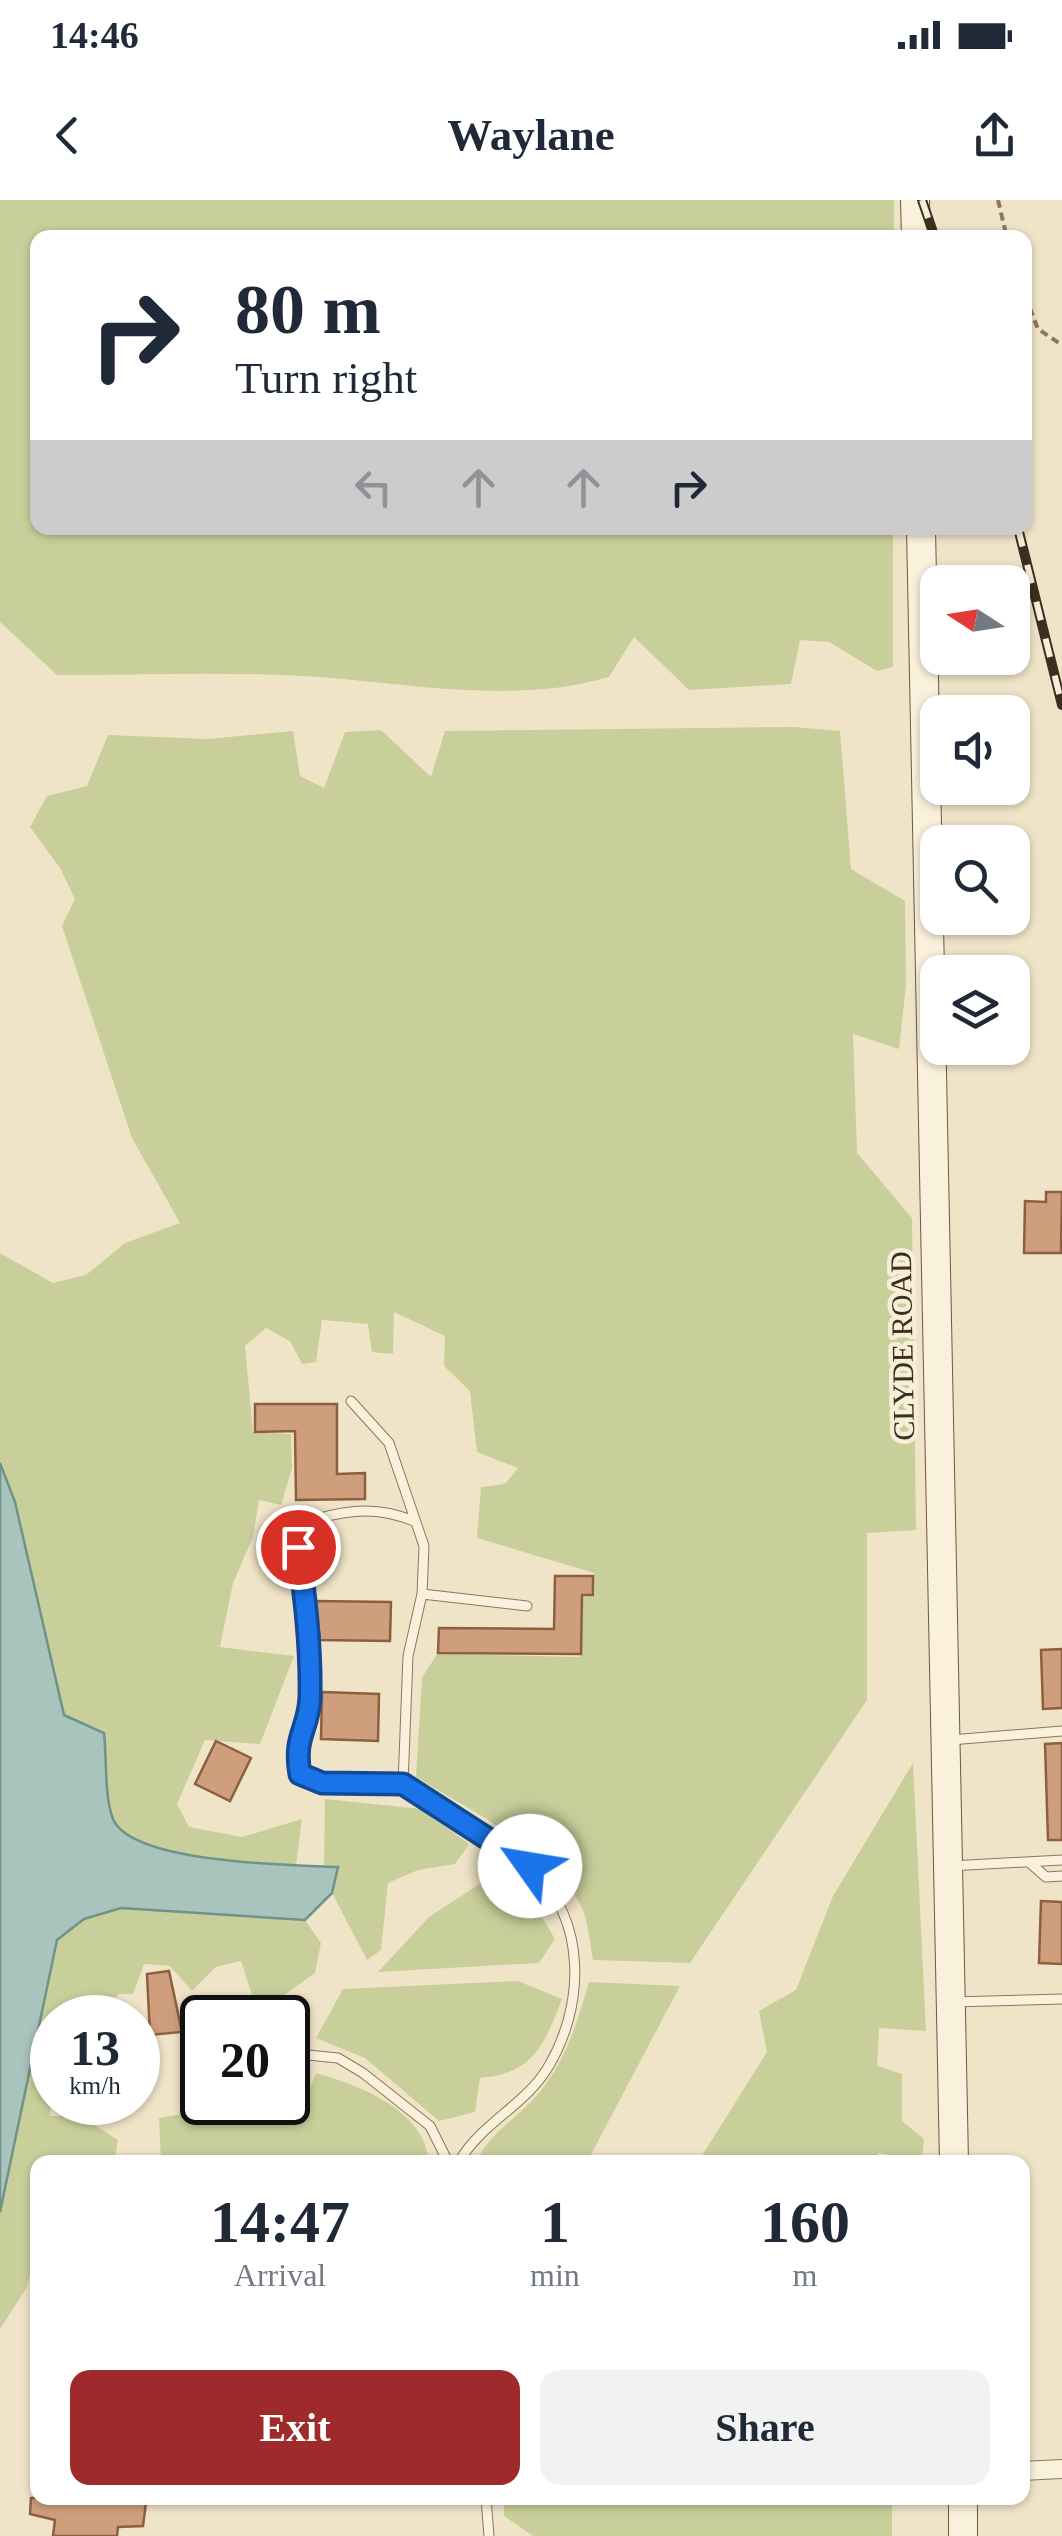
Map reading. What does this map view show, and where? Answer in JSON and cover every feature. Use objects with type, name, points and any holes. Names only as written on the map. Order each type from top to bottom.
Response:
[{"type":"main road","points":[[915,200],[916,230]]},
{"type":"main road","name":"CLYDE ROAD","points":[[920,535],[942,1740],[954,2155]]},
{"type":"main road","points":[[963,2505],[963,2536]]},
{"type":"street","points":[[1030,2471],[1062,2469]]},
{"type":"lane","points":[[351,1401],[388,1443],[424,1546],[422,1594],[408,1656],[403,1784]]},
{"type":"lane","points":[[414,1521],[393,1512],[355,1508],[316,1519],[298,1547],[310,1644],[310,1704],[295,1748],[300,1774],[322,1783],[403,1784],[530,1866],[557,1896],[573,1932],[576,1978],[567,2028],[546,2072],[469,2144],[463,2155]]},
{"type":"lane","points":[[422,1594],[528,1606]]},
{"type":"lane","points":[[942,1740],[1062,1731]]},
{"type":"lane","points":[[945,1866],[1062,1860]]},
{"type":"lane","points":[[1030,1862],[1046,1877],[1062,1876]]},
{"type":"lane","points":[[950,2002],[1062,1999]]},
{"type":"lane","points":[[310,2055],[338,2058],[364,2074],[430,2126],[444,2155]]},
{"type":"lane","points":[[487,2505],[490,2536]]},
{"type":"path","points":[[998,200],[1005,230]]},
{"type":"path","points":[[1032,314],[1038,329],[1062,345]]},
{"type":"green space","points":[[0,200],[894,200],[894,230],[30,230],[30,535],[893,535],[893,667],[877,671],[829,642],[800,640],[791,684],[689,690],[634,637],[609,677],[528,690],[446,689],[280,675],[57,675],[0,622]]},
{"type":"green space","points":[[794,727],[840,731],[851,869],[905,901],[906,985],[899,1049],[853,1034],[857,1153],[912,1218],[916,1530],[867,1533],[867,1700],[690,1963],[593,1960],[584,1913],[556,1871],[511,1835],[416,1777],[422,1678],[437,1654],[580,1657],[583,1597],[595,1596],[594,1573],[477,1538],[481,1487],[505,1484],[518,1468],[477,1452],[470,1391],[444,1366],[445,1336],[394,1312],[393,1354],[372,1352],[368,1324],[322,1320],[316,1362],[302,1364],[290,1341],[266,1328],[245,1346],[253,1432],[291,1434],[292,1468],[281,1505],[259,1500],[253,1537],[233,1583],[220,1647],[294,1656],[260,1744],[205,1740],[177,1804],[189,1827],[242,1837],[302,1819],[296,1865],[168,1851],[124,1832],[110,1809],[104,1734],[57,1938],[84,1919],[121,1908],[305,1920],[321,1943],[315,1973],[284,1995],[252,1995],[241,1961],[216,1967],[192,1991],[170,1966],[144,1964],[133,1994],[30,1995],[30,2125],[94,2125],[118,2140],[115,2155],[30,2155],[30,2276],[26,2289],[0,2329],[0,1253],[53,1283],[86,1275],[125,1243],[180,1223],[132,1138],[62,926],[75,899],[60,868],[30,827],[47,796],[87,786],[108,735],[207,739],[293,731],[300,776],[324,788],[345,732],[381,730],[431,777],[445,731]]},
{"type":"green space","points":[[913,1763],[926,2031],[879,2028],[877,2066],[902,2074],[902,2121],[924,2139],[922,2155],[702,2155],[767,2052],[759,2011],[796,1990],[833,1896]]},
{"type":"green space","points":[[325,1799],[422,1809],[469,1844],[455,1864],[418,1870],[388,1883],[381,1950],[367,1960],[332,1893],[337,1867],[324,1866]]},
{"type":"green space","points":[[504,1868],[517,1875],[555,1939],[539,1963],[378,1972],[429,1917]]},
{"type":"green space","points":[[518,1981],[562,1999],[543,2043],[525,2063],[480,2078],[475,2112],[439,2121],[365,2058],[316,2038],[343,1989]]},
{"type":"green space","points":[[589,1982],[680,1986],[591,2155],[480,2155],[538,2094],[556,2068],[575,2027]]},
{"type":"green space","points":[[316,2073],[387,2102],[416,2128],[427,2155],[161,2155],[160,2118],[180,2114],[180,2125],[310,2125],[310,2088]]},
{"type":"green space","points":[[504,2505],[892,2505],[892,2536],[533,2536],[504,2516]]},
{"type":"water","points":[[0,1463],[15,1502],[64,1715],[104,1733],[113,1819],[126,1834],[181,1853],[252,1863],[338,1867],[332,1893],[305,1920],[121,1908],[84,1919],[57,1940],[45,1995],[30,1995],[30,2069],[0,2212]]},
{"type":"building","points":[[1046,1192],[1062,1192],[1061,1253],[1024,1253],[1025,1201],[1046,1202]]},
{"type":"building","points":[[255,1404],[337,1404],[337,1474],[365,1473],[365,1499],[296,1500],[295,1431],[255,1432]]},
{"type":"building","points":[[555,1576],[593,1576],[593,1595],[582,1595],[581,1654],[438,1653],[439,1628],[554,1629]]},
{"type":"building","points":[[315,1601],[391,1602],[390,1641],[320,1640]]},
{"type":"building","points":[[1062,1649],[1062,1708],[1043,1709],[1041,1650]]},
{"type":"building","points":[[322,1692],[379,1694],[378,1741],[321,1739]]},
{"type":"building","points":[[216,1741],[251,1758],[230,1801],[195,1784]]},
{"type":"building","points":[[1062,1743],[1062,1840],[1048,1840],[1045,1744]]},
{"type":"building","points":[[1041,1901],[1062,1902],[1062,1964],[1039,1963]]},
{"type":"building","points":[[169,1971],[180,2032],[160,2034],[160,1995],[148,1995],[147,1974]]},
{"type":"building","points":[[31,2505],[146,2505],[143,2526],[118,2527],[117,2536],[53,2536],[55,2520],[30,2514]]},
{"type":"railway","points":[[922,200],[932,230]]},
{"type":"railway","points":[[1020,535],[1062,705]]},
{"type":"route","points":[[298,1547],[310,1644],[310,1704],[295,1748],[300,1774],[322,1783],[403,1784],[432,1808],[530,1866]]}]
